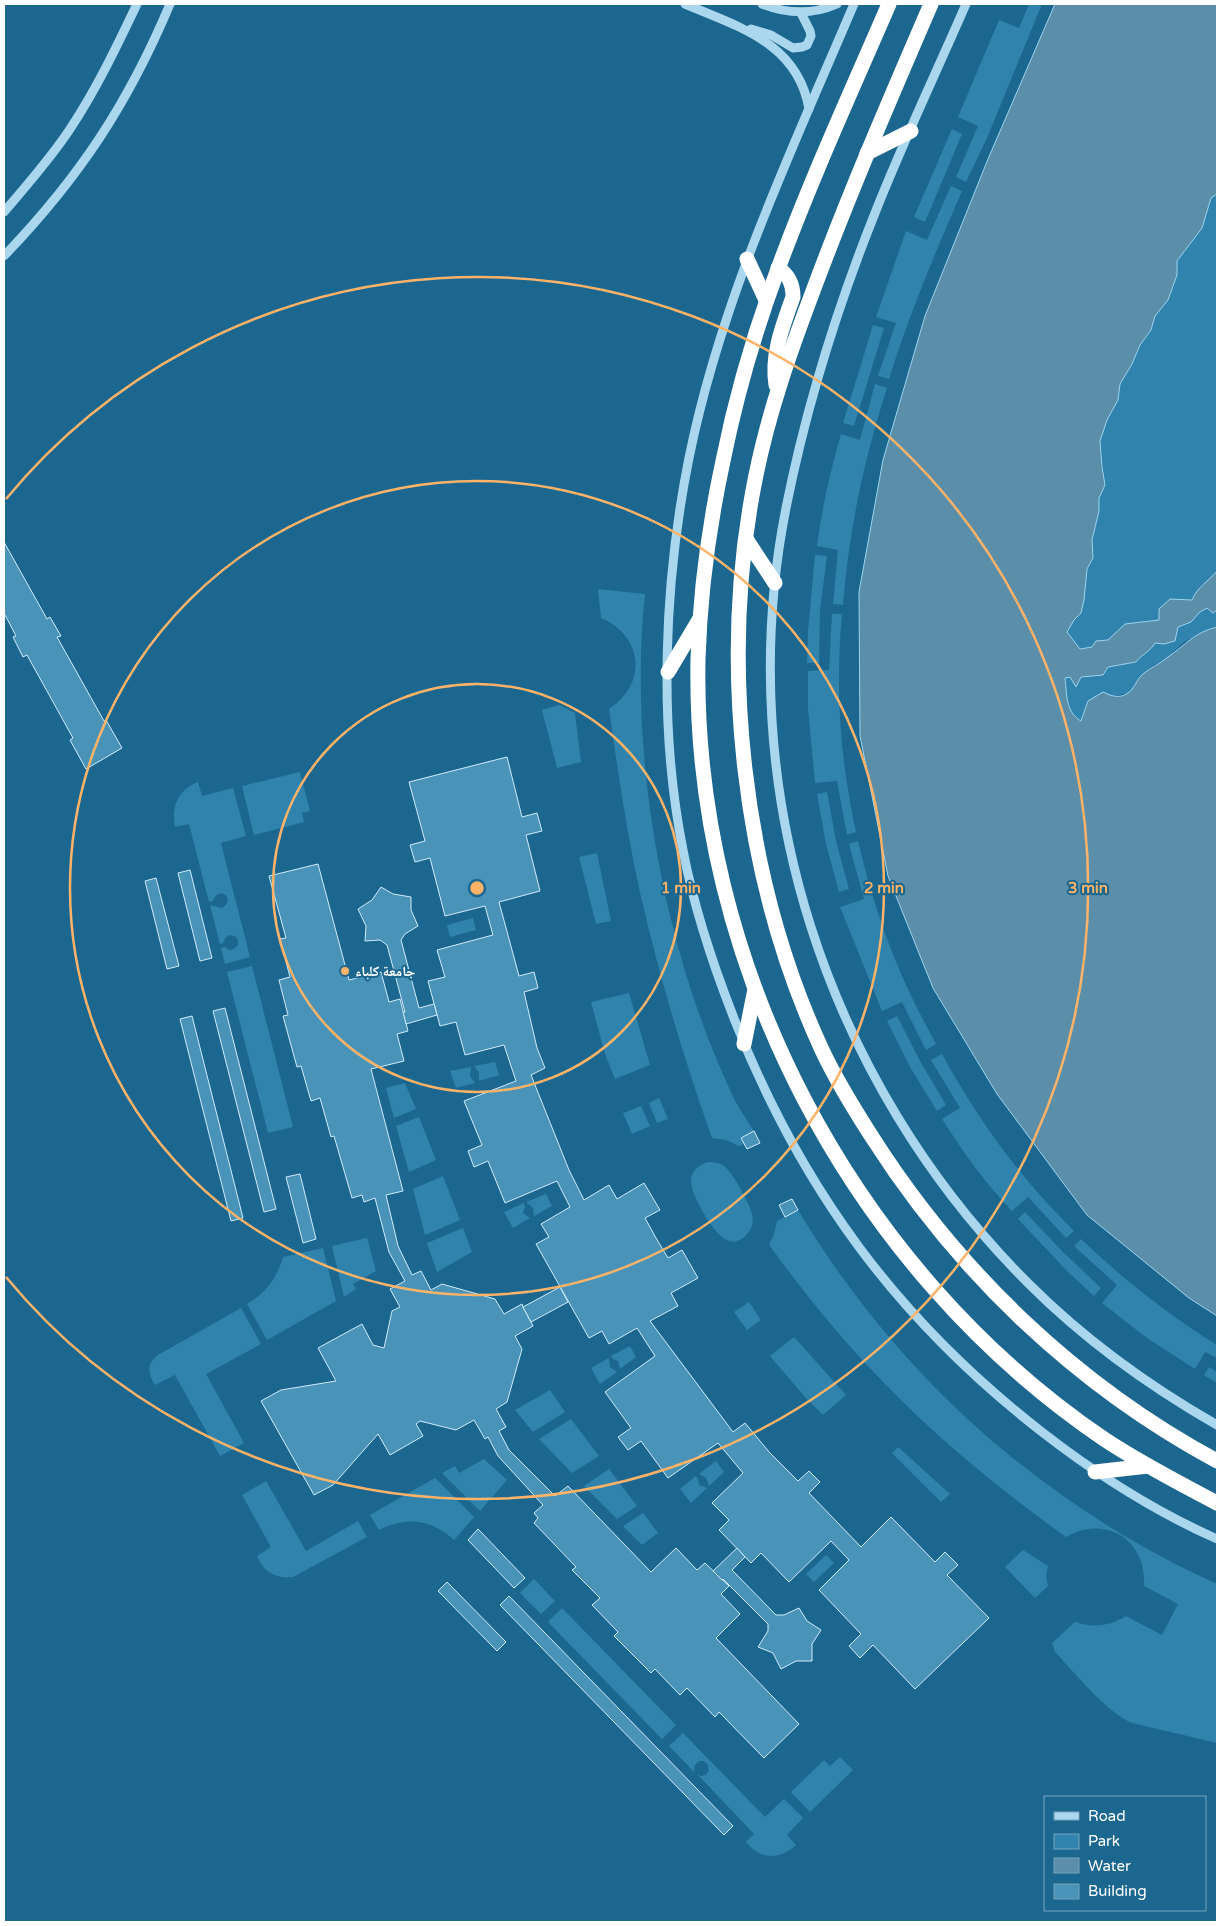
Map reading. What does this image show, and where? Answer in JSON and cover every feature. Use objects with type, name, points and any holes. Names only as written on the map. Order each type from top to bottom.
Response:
[{"type":"highway","points":[[889,4],[792,231],[766,300],[745,370],[722,465],[707,561],[698,659],[699,704],[707,796],[724,886],[736,930],[756,989],[789,1068],[826,1140],[876,1217],[904,1254],[965,1322],[1032,1385],[1098,1435],[1148,1466],[1217,1503]]},
{"type":"highway","points":[[931,4],[867,153],[791,348],[777,392],[755,480],[746,540],[740,605],[740,675],[746,766],[752,812],[770,902],[783,946],[822,1051],[864,1125],[903,1183],[940,1232],[998,1297],[1030,1327],[1097,1383],[1168,1432],[1217,1461]]},
{"type":"highway","points":[[867,153],[911,131]]},
{"type":"highway","points":[[746,259],[766,300]]},
{"type":"highway","points":[[777,392],[774,370],[776,348],[793,290],[788,277],[778,268]]},
{"type":"highway","points":[[746,540],[775,583]]},
{"type":"highway","points":[[668,672],[701,617]]},
{"type":"highway","points":[[744,1044],[756,989]]},
{"type":"highway","points":[[1095,1472],[1148,1466]]},
{"type":"street","points":[[4,212],[46,163],[71,128],[94,88],[137,4]]},
{"type":"street","points":[[4,256],[42,215],[100,139],[135,80],[170,4]]},
{"type":"street","points":[[685,4],[741,28],[769,44],[791,64],[803,86],[809,110]]},
{"type":"street","points":[[762,4],[779,10],[802,13],[824,9],[837,4]]},
{"type":"street","points":[[854,4],[746,259],[712,359],[688,462],[673,567],[668,672],[670,761],[682,848],[703,934],[717,976],[761,1083],[784,1129],[816,1184],[845,1228],[890,1288],[922,1324],[989,1390],[1095,1472],[1158,1509],[1217,1539]]},
{"type":"street","points":[[966,4],[876,211],[850,281],[829,342],[811,405],[786,508],[775,583],[770,657],[772,730],[788,844],[798,885],[822,963],[852,1035],[880,1089],[912,1142],[944,1187],[986,1238],[1030,1285],[1065,1317],[1116,1359],[1217,1425]]},
{"type":"street","points":[[741,28],[761,32],[798,49],[806,45],[811,36],[802,13]]},
{"type":"green space","points":[[1029,4],[1042,4],[987,138],[966,182],[956,177],[978,126],[958,117],[999,20],[1019,28]]},
{"type":"green space","points":[[952,129],[962,134],[925,222],[914,217]]},
{"type":"green space","points":[[951,186],[962,191],[923,284],[889,379],[878,376],[896,323],[876,317],[906,231],[927,240]]},
{"type":"green space","points":[[1217,194],[1217,571],[1200,588],[1192,600],[1170,599],[1159,620],[1125,624],[1108,640],[1096,641],[1092,647],[1080,649],[1067,632],[1081,613],[1087,569],[1093,558],[1092,540],[1099,511],[1099,498],[1105,485],[1100,441],[1107,420],[1118,400],[1120,384],[1132,364],[1140,345],[1151,330],[1155,316],[1168,300],[1177,275],[1177,261],[1202,228],[1211,197]]},
{"type":"green space","points":[[873,325],[884,328],[854,426],[843,423]]},
{"type":"green space","points":[[875,384],[887,388],[871,441],[853,522],[843,605],[833,604],[838,550],[817,546],[824,504],[841,434],[860,440]]},
{"type":"green space","points":[[815,555],[827,556],[820,610],[819,663],[807,663],[808,631]]},
{"type":"green space","points":[[598,589],[645,594],[641,655],[642,718],[647,783],[656,848],[669,913],[686,975],[707,1035],[733,1097],[754,1131],[741,1138],[744,1144],[739,1146],[726,1140],[712,1138],[673,1019],[648,928],[627,827],[609,709],[622,698],[630,686],[635,674],[635,660],[632,648],[625,636],[615,626],[601,618]]},
{"type":"green space","points":[[1207,608],[1213,613],[1217,610],[1217,627],[1206,630],[1184,642],[1166,659],[1152,666],[1140,677],[1129,693],[1088,701],[1081,721],[1072,713],[1068,702],[1065,677],[1103,675],[1108,667],[1136,662],[1155,643],[1164,644],[1178,627],[1191,622],[1200,612]]},
{"type":"green space","points":[[832,614],[842,614],[839,670],[840,724],[846,777],[856,832],[847,835],[837,781],[815,783],[808,709],[808,671],[829,670]]},
{"type":"green space","points":[[559,705],[575,713],[581,762],[557,768],[542,710]]},
{"type":"green space","points":[[300,772],[310,811],[302,813],[304,822],[254,835],[242,786]]},
{"type":"green space","points":[[198,782],[202,796],[233,788],[246,836],[221,843],[250,957],[225,964],[221,948],[234,949],[238,945],[238,940],[235,936],[229,935],[220,944],[210,905],[222,908],[228,900],[227,897],[219,894],[215,896],[213,901],[209,902],[189,824],[175,827],[175,806],[181,794],[185,789]]},
{"type":"green space","points":[[827,792],[836,841],[849,889],[839,892],[826,844],[817,794]]},
{"type":"green space","points":[[858,841],[872,895],[899,969],[936,1044],[926,1050],[902,1002],[882,1011],[840,907],[864,899],[849,844]]},
{"type":"green space","points":[[597,853],[611,921],[596,924],[579,857]]},
{"type":"green space","points":[[473,918],[476,930],[450,937],[447,925]]},
{"type":"green space","points":[[252,966],[293,1127],[268,1133],[227,972]]},
{"type":"green space","points":[[629,993],[650,1065],[615,1079],[605,1054],[591,1002]]},
{"type":"green space","points":[[897,1016],[920,1061],[946,1105],[937,1111],[910,1067],[887,1021]]},
{"type":"green space","points":[[942,1054],[971,1103],[1001,1147],[1035,1189],[1074,1231],[1066,1238],[1028,1197],[1012,1211],[958,1143],[942,1119],[960,1108],[931,1060]]},
{"type":"green space","points":[[495,1062],[499,1075],[479,1081],[479,1073],[474,1066]]},
{"type":"green space","points":[[471,1067],[470,1076],[475,1083],[456,1088],[450,1071]]},
{"type":"green space","points":[[405,1083],[416,1109],[394,1118],[386,1088]]},
{"type":"green space","points":[[659,1098],[668,1119],[657,1123],[649,1103]]},
{"type":"green space","points":[[641,1106],[650,1126],[632,1134],[623,1113]]},
{"type":"green space","points":[[419,1117],[436,1160],[409,1172],[396,1126]]},
{"type":"green space","points":[[708,1162],[714,1162],[727,1168],[751,1209],[753,1217],[751,1229],[741,1239],[734,1242],[722,1237],[711,1225],[696,1198],[691,1184],[691,1177],[694,1171],[699,1166]]},
{"type":"green space","points":[[443,1176],[460,1220],[425,1235],[413,1189]]},
{"type":"green space","points":[[546,1194],[552,1206],[534,1216],[533,1208],[526,1202]]},
{"type":"green space","points":[[524,1203],[523,1213],[530,1218],[513,1228],[504,1212]]},
{"type":"green space","points":[[798,1210],[837,1270],[881,1327],[928,1380],[979,1429],[1034,1474],[1092,1515],[1153,1552],[1217,1584],[1217,1743],[1132,1723],[1101,1701],[1055,1652],[1052,1643],[1075,1622],[1102,1625],[1126,1616],[1162,1635],[1178,1604],[1144,1586],[1143,1570],[1139,1556],[1131,1544],[1121,1536],[1109,1530],[1095,1528],[1066,1537],[1013,1498],[962,1456],[891,1390],[829,1322],[769,1245],[777,1221]]},
{"type":"green space","points":[[1025,1212],[1101,1288],[1094,1296],[1068,1272],[1018,1219]]},
{"type":"green space","points":[[463,1228],[472,1252],[437,1272],[427,1243]]},
{"type":"green space","points":[[367,1238],[376,1271],[353,1284],[356,1289],[344,1297],[332,1246]]},
{"type":"green space","points":[[1081,1239],[1146,1295],[1217,1345],[1217,1358],[1205,1352],[1195,1369],[1147,1338],[1102,1303],[1117,1285],[1074,1246]]},
{"type":"green space","points":[[323,1248],[336,1301],[267,1340],[247,1304],[260,1295],[270,1284],[278,1272],[283,1257]]},
{"type":"green space","points":[[749,1302],[761,1320],[747,1330],[734,1312]]},
{"type":"green space","points":[[241,1308],[261,1344],[206,1374],[244,1443],[220,1456],[175,1375],[155,1385],[149,1369],[151,1362],[158,1355]]},
{"type":"green space","points":[[794,1337],[846,1395],[823,1415],[770,1356]]},
{"type":"green space","points":[[630,1346],[636,1357],[620,1369],[618,1361],[611,1356]]},
{"type":"green space","points":[[609,1358],[610,1367],[617,1372],[600,1384],[591,1368]]},
{"type":"green space","points":[[1209,1367],[1217,1372],[1217,1383],[1204,1375]]},
{"type":"green space","points":[[550,1390],[565,1412],[533,1432],[515,1410]]},
{"type":"green space","points":[[571,1419],[599,1456],[572,1473],[539,1439]]},
{"type":"green space","points":[[898,1447],[950,1494],[941,1502],[892,1453]]},
{"type":"green space","points":[[484,1459],[507,1480],[480,1511],[442,1473],[455,1466],[459,1473]]},
{"type":"green space","points":[[716,1461],[724,1472],[709,1486],[706,1478],[699,1474]]},
{"type":"green space","points":[[609,1469],[637,1506],[617,1519],[584,1486]]},
{"type":"green space","points":[[696,1476],[699,1485],[707,1488],[691,1503],[680,1489]]},
{"type":"green space","points":[[435,1478],[474,1517],[454,1540],[436,1528],[418,1522],[399,1523],[379,1530],[370,1515]]},
{"type":"green space","points":[[266,1481],[306,1551],[358,1521],[367,1537],[293,1577],[281,1577],[271,1573],[263,1566],[257,1556],[271,1547],[242,1495]]},
{"type":"green space","points":[[643,1513],[658,1533],[642,1545],[623,1526]]},
{"type":"green space","points":[[1023,1550],[1048,1566],[1046,1576],[1048,1586],[1035,1598],[1005,1567]]},
{"type":"green space","points":[[826,1555],[834,1563],[814,1582],[806,1574]]},
{"type":"green space","points":[[534,1579],[555,1601],[541,1614],[520,1593]]},
{"type":"green space","points":[[562,1608],[676,1725],[662,1739],[548,1622]]},
{"type":"green space","points":[[683,1733],[765,1817],[784,1799],[803,1818],[787,1835],[796,1845],[783,1853],[770,1856],[757,1852],[752,1848],[746,1842],[754,1834],[697,1774],[701,1776],[706,1775],[709,1770],[708,1765],[704,1761],[699,1761],[694,1767],[695,1773],[669,1746]]},
{"type":"green space","points":[[840,1757],[853,1770],[810,1812],[791,1792],[824,1760],[830,1766]]},
{"type":"water","points":[[1055,4],[1217,4],[1217,194],[1211,198],[1202,228],[1177,261],[1177,275],[1168,300],[1155,316],[1151,330],[1140,345],[1132,364],[1120,384],[1118,400],[1107,420],[1100,441],[1105,485],[1099,498],[1099,511],[1092,540],[1093,558],[1087,569],[1081,613],[1067,632],[1080,649],[1092,647],[1096,641],[1108,640],[1125,624],[1159,620],[1159,609],[1170,599],[1192,600],[1200,588],[1217,571],[1217,610],[1213,613],[1207,608],[1200,612],[1191,622],[1178,627],[1175,641],[1164,644],[1155,643],[1136,662],[1108,667],[1103,675],[1081,677],[1076,687],[1070,677],[1065,678],[1069,707],[1072,713],[1081,721],[1088,701],[1103,692],[1115,696],[1125,695],[1146,672],[1202,632],[1217,627],[1217,1316],[1189,1298],[1087,1215],[997,1094],[933,988],[888,876],[860,736],[859,592],[883,460],[925,316],[988,159]]},
{"type":"building","points":[[4,542],[47,619],[50,617],[61,636],[57,637],[104,721],[106,720],[122,748],[86,769],[70,740],[73,738],[27,655],[23,657],[13,637],[16,636],[4,613]]},
{"type":"building","points":[[507,757],[522,817],[537,813],[542,831],[526,835],[540,891],[499,902],[519,976],[534,972],[538,988],[524,992],[537,1048],[545,1068],[531,1075],[569,1170],[584,1200],[609,1185],[617,1199],[644,1183],[660,1210],[645,1218],[656,1238],[668,1258],[682,1250],[698,1278],[671,1293],[678,1306],[650,1321],[733,1432],[745,1423],[770,1453],[798,1481],[809,1471],[820,1482],[809,1493],[861,1547],[891,1517],[935,1562],[945,1552],[958,1565],[947,1575],[989,1618],[915,1689],[873,1645],[860,1658],[849,1646],[861,1634],[819,1590],[849,1560],[831,1541],[789,1582],[761,1553],[751,1563],[719,1530],[729,1520],[712,1503],[743,1473],[718,1443],[668,1478],[641,1441],[628,1450],[618,1437],[631,1428],[605,1392],[655,1356],[637,1328],[609,1344],[602,1331],[589,1338],[536,1244],[549,1237],[541,1224],[570,1207],[557,1181],[505,1203],[488,1161],[474,1167],[468,1151],[482,1145],[464,1101],[516,1081],[504,1045],[465,1055],[456,1022],[440,1026],[428,981],[445,977],[437,950],[493,935],[485,906],[445,916],[430,858],[415,862],[410,845],[425,841],[409,782]]},
{"type":"building","points":[[318,864],[349,980],[381,972],[389,1002],[400,999],[408,1031],[397,1034],[404,1061],[371,1069],[403,1191],[386,1195],[398,1246],[412,1275],[421,1271],[431,1290],[442,1284],[495,1299],[504,1314],[522,1304],[533,1326],[515,1336],[522,1349],[507,1402],[496,1409],[506,1427],[499,1431],[509,1450],[555,1496],[568,1486],[651,1572],[676,1548],[697,1570],[705,1563],[729,1586],[721,1594],[740,1614],[716,1638],[799,1724],[764,1758],[719,1712],[715,1717],[687,1688],[680,1695],[655,1669],[651,1673],[614,1636],[618,1632],[592,1605],[600,1598],[572,1570],[576,1567],[534,1523],[538,1518],[534,1513],[543,1505],[498,1456],[488,1437],[485,1439],[474,1420],[456,1430],[420,1421],[416,1424],[423,1436],[390,1455],[378,1434],[333,1485],[314,1495],[261,1401],[281,1390],[336,1381],[318,1348],[362,1324],[373,1345],[384,1348],[392,1311],[400,1307],[390,1289],[405,1281],[389,1252],[375,1198],[364,1202],[362,1195],[352,1198],[334,1136],[331,1137],[320,1098],[311,1101],[301,1066],[297,1067],[283,1016],[288,1015],[279,980],[290,977],[280,939],[286,938],[269,876]]},
{"type":"building","points":[[190,870],[212,958],[200,961],[178,873]]},
{"type":"building","points":[[156,878],[179,966],[167,969],[145,881]]},
{"type":"building","points":[[381,887],[393,894],[411,897],[411,910],[418,926],[405,934],[401,940],[419,1008],[434,1004],[437,1015],[406,1024],[403,1012],[405,1012],[387,945],[380,940],[365,941],[366,926],[358,909],[372,900]]},
{"type":"building","points":[[225,1008],[276,1209],[264,1212],[213,1011]]},
{"type":"building","points":[[192,1016],[243,1218],[231,1221],[180,1019]]},
{"type":"building","points":[[754,1131],[760,1143],[747,1149],[741,1138]]},
{"type":"building","points":[[300,1174],[316,1239],[303,1243],[286,1177]]},
{"type":"building","points":[[792,1199],[798,1210],[785,1217],[779,1205]]},
{"type":"building","points":[[560,1287],[568,1302],[531,1322],[523,1307]]},
{"type":"building","points":[[478,1529],[525,1578],[514,1588],[468,1540]]},
{"type":"building","points":[[737,1548],[745,1557],[732,1570],[776,1615],[784,1615],[799,1608],[807,1621],[821,1630],[812,1644],[812,1661],[796,1661],[781,1669],[773,1653],[758,1647],[768,1631],[768,1624],[713,1571]]},
{"type":"building","points":[[447,1582],[506,1642],[497,1651],[438,1591]]},
{"type":"building","points":[[509,1596],[733,1826],[724,1835],[500,1605]]},
{"type":"place","name":"جامعة كلباء","points":[[345,971]]}]
